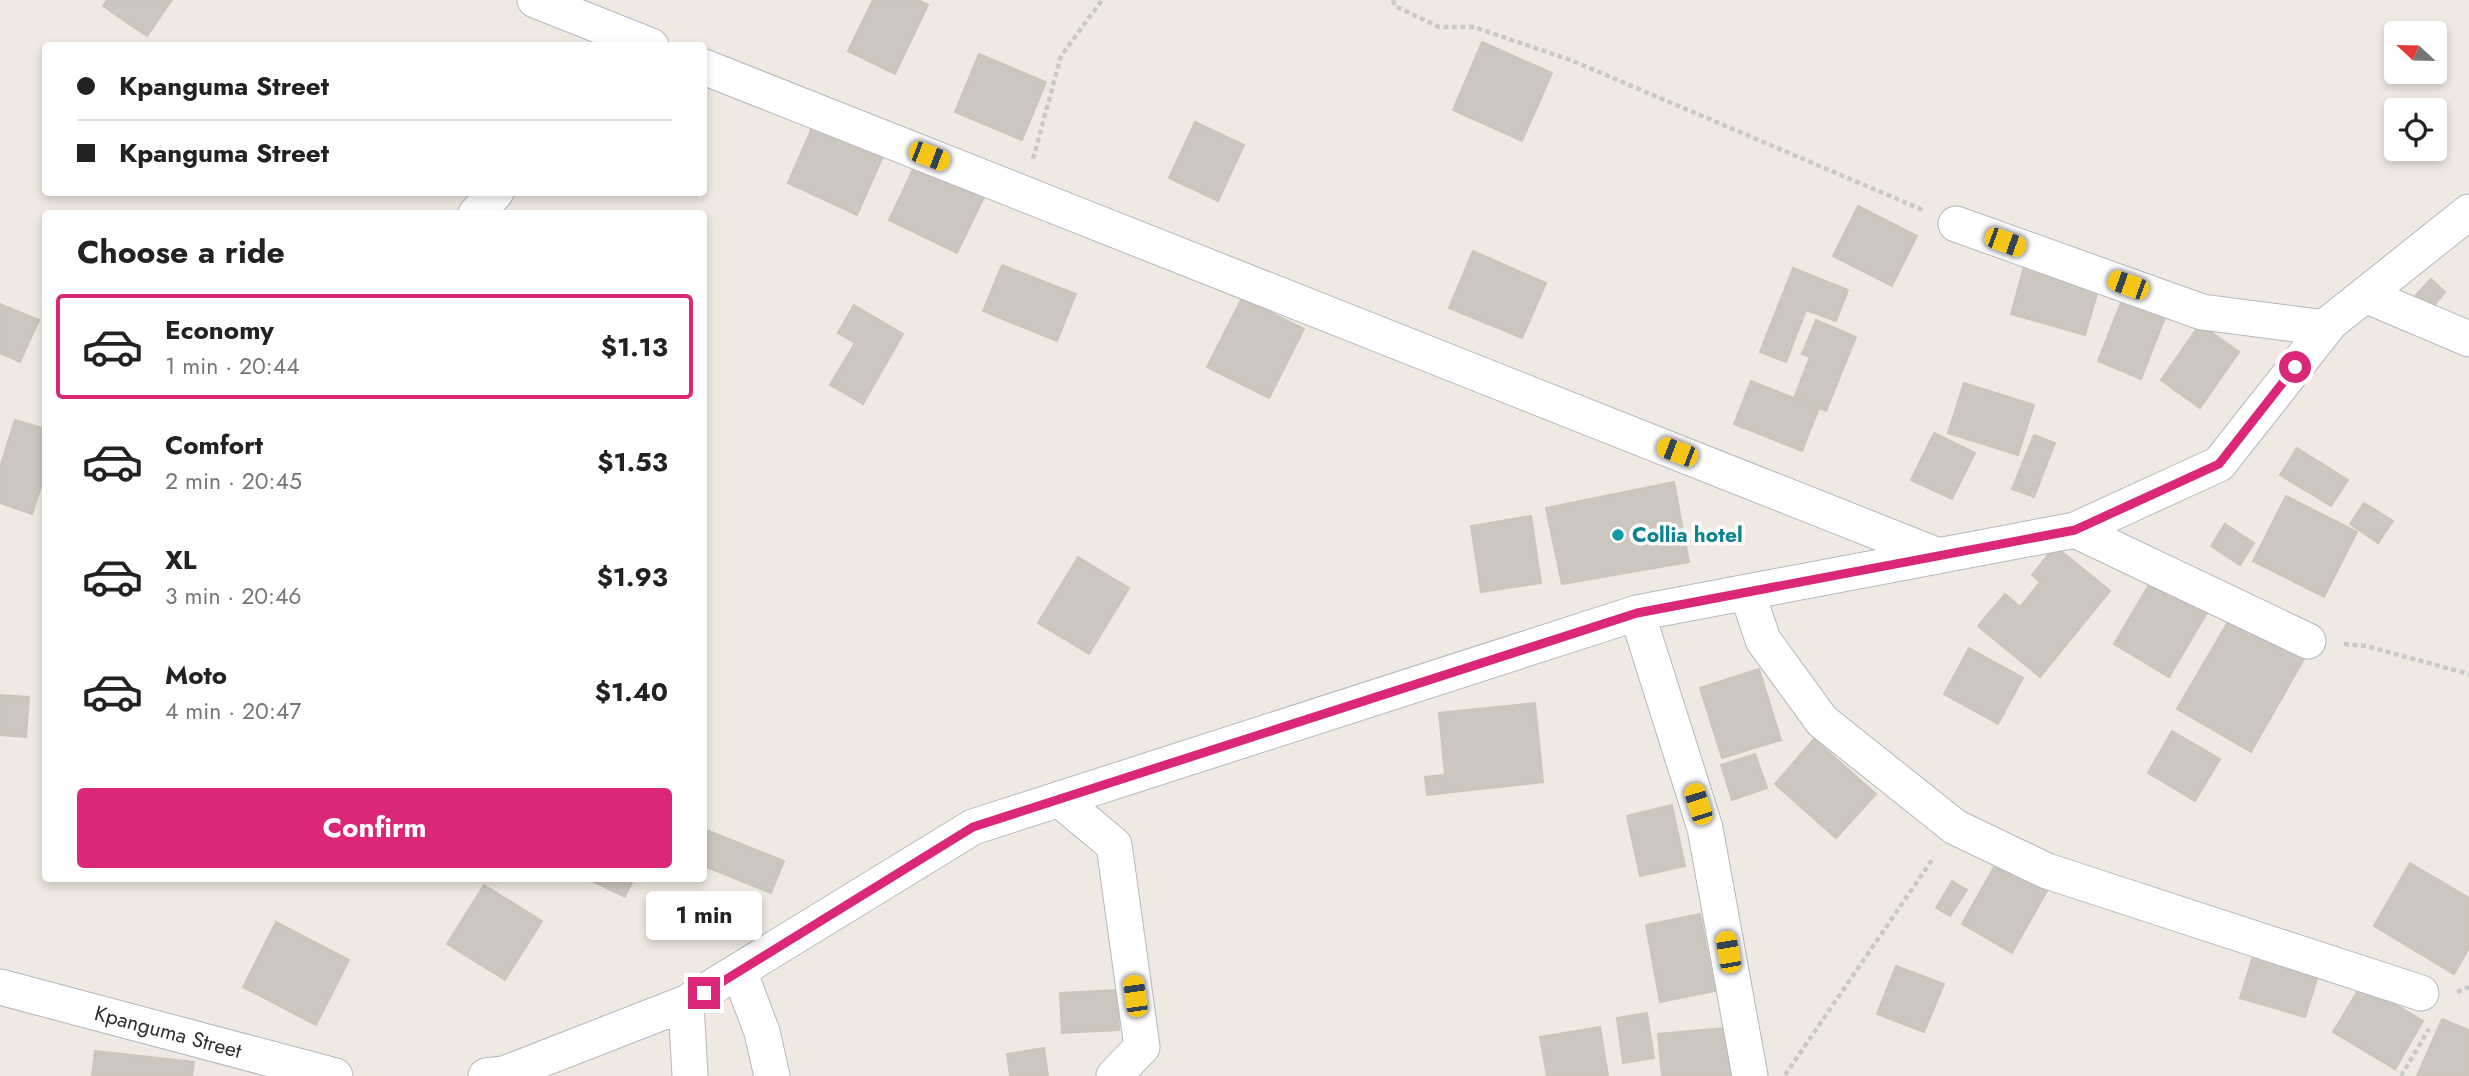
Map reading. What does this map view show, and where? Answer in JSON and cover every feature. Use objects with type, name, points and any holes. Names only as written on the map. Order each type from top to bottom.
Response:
[{"type":"street","points":[[535,0],[636,42]]},
{"type":"street","points":[[707,67],[1936,555]]},
{"type":"street","points":[[479,210],[492,196]]},
{"type":"street","points":[[486,1076],[504,1074],[685,1003],[973,827],[1637,613],[2075,530],[2219,464],[2326,328],[2469,212]]},
{"type":"street","points":[[1956,224],[2202,312],[2326,328]]},
{"type":"street","points":[[2365,295],[2469,339]]},
{"type":"street","points":[[2075,530],[2308,641]]},
{"type":"street","points":[[1747,592],[1763,640],[1822,721],[1955,827],[2047,871],[2421,993]]},
{"type":"street","points":[[1637,613],[1705,828],[1750,1076]]},
{"type":"street","points":[[1059,799],[1114,845],[1142,1047],[1114,1076]]},
{"type":"street","points":[[739,971],[762,1032],[772,1076]]},
{"type":"street","name":"Kpanguma Street","points":[[0,987],[335,1076]]},
{"type":"street","points":[[685,1003],[690,1076]]},
{"type":"path","points":[[1023,194],[1061,56],[1102,0]]},
{"type":"path","points":[[1393,0],[1395,6],[1439,27],[1474,27],[1573,61],[1956,224]]},
{"type":"path","points":[[2308,641],[2366,646],[2469,674]]},
{"type":"path","points":[[1785,1076],[1955,827]]},
{"type":"building","points":[[107,0],[172,0],[147,36],[103,6]]},
{"type":"building","points":[[873,0],[918,0],[928,5],[895,74],[848,51]]},
{"type":"building","points":[[1482,42],[1552,73],[1522,141],[1453,110]]},
{"type":"building","points":[[979,54],[1046,82],[1022,140],[955,112]]},
{"type":"building","points":[[1195,122],[1244,145],[1218,201],[1169,178]]},
{"type":"building","points":[[814,123],[884,154],[857,215],[788,183]]},
{"type":"building","points":[[917,161],[985,195],[957,253],[889,220]]},
{"type":"building","points":[[1858,206],[1917,236],[1892,286],[1833,256]]},
{"type":"building","points":[[1473,251],[1546,283],[1522,338],[1449,308]]},
{"type":"building","points":[[2025,263],[2100,284],[2085,335],[2011,314]]},
{"type":"building","points":[[1002,265],[1076,294],[1057,341],[983,311]]},
{"type":"building","points":[[1793,268],[1848,290],[1836,321],[1806,310],[1786,362],[1760,352]]},
{"type":"building","points":[[2431,279],[2445,292],[2431,309],[2416,295]]},
{"type":"building","points":[[2124,295],[2167,312],[2141,379],[2098,361]]},
{"type":"building","points":[[1242,298],[1304,329],[1269,398],[1207,367]]},
{"type":"building","points":[[0,304],[39,320],[20,362],[0,353]]},
{"type":"building","points":[[854,305],[903,334],[863,404],[830,385],[855,343],[838,333]]},
{"type":"building","points":[[1816,320],[1856,337],[1826,411],[1794,398],[1810,357],[1802,354]]},
{"type":"building","points":[[2200,324],[2239,352],[2200,408],[2161,380]]},
{"type":"building","points":[[1751,381],[1819,408],[1802,451],[1734,424]]},
{"type":"building","points":[[1964,383],[2034,405],[2018,455],[1948,433]]},
{"type":"building","points":[[15,420],[42,428],[42,483],[32,514],[0,503],[0,467]]},
{"type":"building","points":[[1934,433],[1975,453],[1952,499],[1911,480]]},
{"type":"building","points":[[2034,435],[2055,443],[2034,497],[2012,489]]},
{"type":"building","points":[[2297,448],[2348,480],[2331,506],[2280,475]]},
{"type":"building","name":"Collia hotel","points":[[1674,482],[1689,562],[1562,584],[1546,508]]},
{"type":"building","points":[[2286,496],[2357,532],[2324,597],[2253,561]]},
{"type":"building","points":[[2364,503],[2393,521],[2378,543],[2350,524]]},
{"type":"building","points":[[1531,516],[1541,583],[1481,592],[1471,526]]},
{"type":"building","points":[[2225,524],[2254,543],[2240,565],[2211,546]]},
{"type":"building","points":[[2055,546],[2110,591],[2040,677],[1978,626],[2005,594],[2020,607],[2040,582],[2032,575]]},
{"type":"building","points":[[1078,557],[1129,588],[1089,654],[1038,623]]},
{"type":"building","points":[[2153,578],[2208,611],[2169,677],[2114,644]]},
{"type":"building","points":[[2232,615],[2305,657],[2251,752],[2177,709]]},
{"type":"building","points":[[1969,648],[2023,678],[1998,724],[1944,694]]},
{"type":"building","points":[[1759,669],[1781,740],[1722,758],[1700,688]]},
{"type":"building","points":[[0,695],[29,697],[26,737],[0,735]]},
{"type":"building","points":[[1535,703],[1543,782],[1427,795],[1425,777],[1445,775],[1439,713]]},
{"type":"building","points":[[2172,731],[2220,759],[2195,801],[2148,773]]},
{"type":"building","points":[[1814,739],[1876,794],[1836,838],[1775,784]]},
{"type":"building","points":[[1755,754],[1767,788],[1732,800],[1721,765]]},
{"type":"building","points":[[1672,805],[1685,866],[1640,876],[1627,816]]},
{"type":"building","points":[[707,830],[784,861],[771,893],[707,867]]},
{"type":"building","points":[[2003,851],[2053,880],[2012,953],[1962,924]]},
{"type":"building","points":[[2410,863],[2469,898],[2469,948],[2454,974],[2374,926]]},
{"type":"building","points":[[1952,881],[1967,890],[1950,916],[1936,908]]},
{"type":"building","points":[[594,882],[632,882],[625,897]]},
{"type":"building","points":[[484,885],[542,921],[505,980],[447,944]]},
{"type":"building","points":[[1700,914],[1715,991],[1660,1002],[1646,925]]},
{"type":"building","points":[[276,922],[349,960],[316,1025],[243,987]]},
{"type":"building","points":[[2255,950],[2320,970],[2305,1017],[2240,998]]},
{"type":"building","points":[[1896,966],[1944,984],[1924,1032],[1877,1014]]},
{"type":"building","points":[[2362,984],[2423,1021],[2395,1069],[2333,1032]]},
{"type":"building","points":[[1117,990],[1119,1030],[1062,1033],[1060,993]]},
{"type":"building","points":[[1647,1013],[1654,1058],[1623,1063],[1617,1018]]},
{"type":"building","points":[[2442,1019],[2469,1030],[2469,1076],[2417,1076]]},
{"type":"building","points":[[1600,1027],[1608,1076],[1547,1076],[1540,1037]]},
{"type":"building","points":[[1735,1027],[1739,1076],[1662,1076],[1658,1034]]},
{"type":"building","points":[[1044,1048],[1048,1076],[1010,1076],[1007,1054]]},
{"type":"building","points":[[95,1051],[194,1062],[192,1076],[92,1076]]},
{"type":"place","name":"Collia hotel","points":[[1618,535]]},
{"type":"route","points":[[704,993],[973,827],[1637,613],[2075,530],[2219,464],[2295,367]]}]
